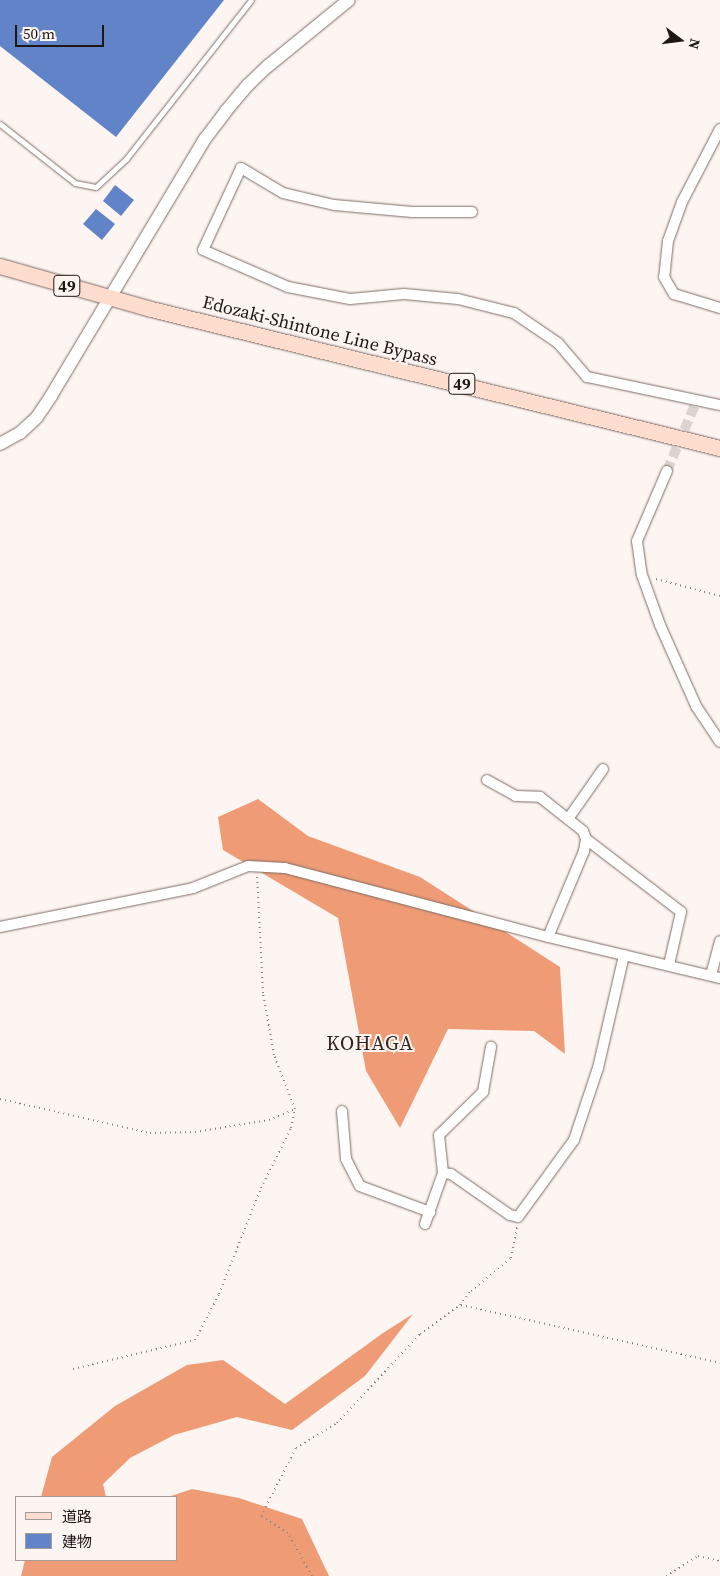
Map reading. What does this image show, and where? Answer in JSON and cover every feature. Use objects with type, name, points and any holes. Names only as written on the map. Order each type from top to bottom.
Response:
[{"type":"main road","name":"Edozaki-Shintone Line Bypass","points":[[0,266],[109,298],[720,448]]},
{"type":"street","points":[[0,444],[20,433],[37,417],[205,139],[226,111],[248,85],[268,66],[349,0]]},
{"type":"street","points":[[720,129],[682,202],[668,241],[664,277],[674,294],[720,308]]},
{"type":"street","points":[[472,212],[412,212],[334,204],[283,193],[241,168],[203,250],[297,289],[350,299],[404,294],[458,299],[514,313],[558,343],[587,377],[720,405]]},
{"type":"street","points":[[667,471],[637,541],[642,575],[660,625],[696,706],[720,742]]},
{"type":"street","points":[[568,819],[603,769]]},
{"type":"street","points":[[487,780],[516,796],[540,797],[583,831],[586,839],[584,850],[548,937]]},
{"type":"street","points":[[586,839],[681,912],[669,965]]},
{"type":"street","points":[[0,928],[194,888],[248,866],[286,868],[548,937],[716,977],[720,941]]},
{"type":"street","points":[[444,1172],[451,1174],[510,1215],[518,1217],[574,1140],[598,1068],[624,955]]},
{"type":"street","points":[[425,1224],[444,1172],[439,1135],[483,1092],[491,1048]]},
{"type":"street","points":[[342,1111],[346,1159],[360,1186],[430,1212]]},
{"type":"lane","points":[[0,124],[74,183],[96,187],[126,158],[251,0]]},
{"type":"path","points":[[642,575],[720,596]]},
{"type":"path","points":[[74,1369],[195,1340],[219,1294],[261,1188],[291,1128],[295,1109],[274,1055],[263,993],[256,867]]},
{"type":"path","points":[[0,1099],[150,1133],[194,1132],[269,1120],[295,1109]]},
{"type":"path","points":[[312,1576],[288,1533],[261,1516],[296,1448],[337,1423],[420,1334],[460,1305],[471,1291],[511,1258],[518,1217]]},
{"type":"path","points":[[460,1305],[720,1363]]},
{"type":"path","points":[[666,1576],[698,1556],[720,1561]]},
{"type":"shaded area","points":[[258,799],[308,836],[420,877],[560,967],[565,1054],[534,1031],[448,1029],[400,1128],[366,1071],[338,918],[223,850],[218,817]]},
{"type":"shaded area","points":[[413,1314],[365,1376],[292,1430],[237,1417],[174,1435],[130,1458],[103,1484],[106,1496],[41,1496],[52,1457],[115,1406],[187,1365],[223,1360],[285,1404],[383,1333]]},
{"type":"shaded area","points":[[192,1489],[239,1498],[302,1519],[329,1576],[21,1576],[25,1561],[178,1561],[178,1496],[171,1496]]},
{"type":"building","points":[[0,0],[224,0],[116,137],[0,46]]},
{"type":"building","points":[[115,185],[134,200],[121,216],[103,201]]},
{"type":"building","points":[[96,209],[115,224],[102,240],[83,224]]},
{"type":"tunnel","points":[[667,471],[697,400]]},
{"type":"district","name":"KOHAGA","points":[[370,1043]]}]
